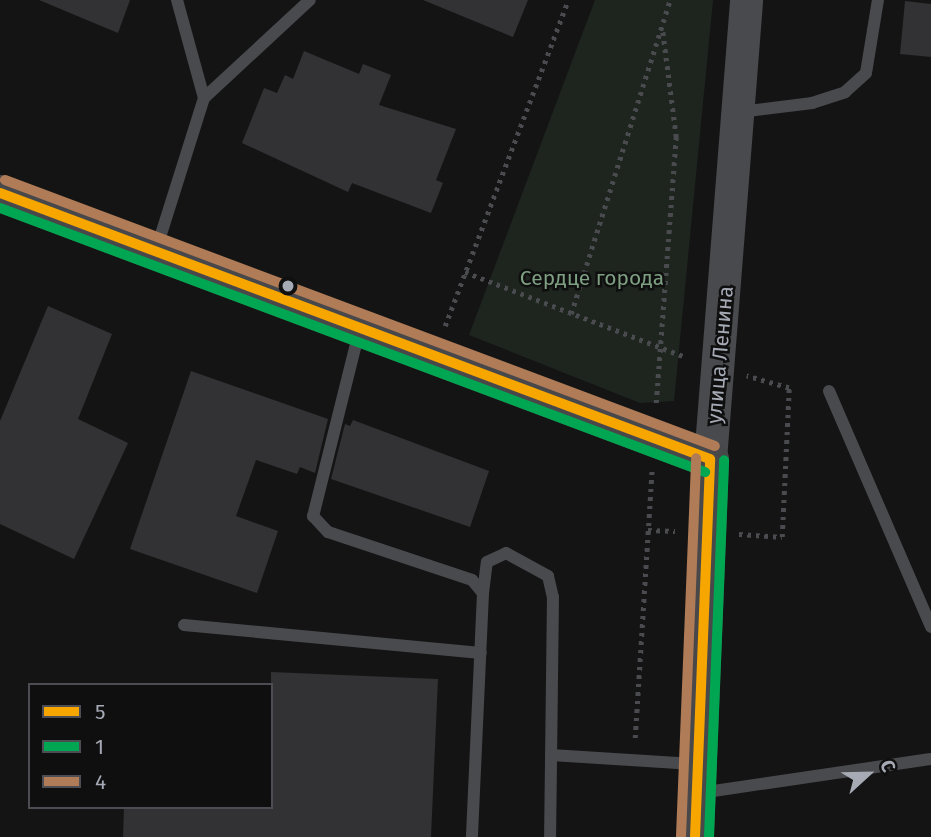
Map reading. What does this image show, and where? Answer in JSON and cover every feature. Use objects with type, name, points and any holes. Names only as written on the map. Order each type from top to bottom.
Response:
[{"type":"main road","points":[[0,193],[710,459]]},
{"type":"main road","name":"улица Ленина","points":[[695,837],[710,459]]},
{"type":"street","name":"улица Ленина","points":[[710,459],[747,0]]},
{"type":"lane","points":[[177,0],[204,98]]},
{"type":"lane","points":[[156,252],[204,98],[310,0]]},
{"type":"lane","points":[[740,112],[812,103],[845,92],[866,74],[878,0]]},
{"type":"lane","points":[[360,328],[313,516],[328,532],[472,580],[483,593]]},
{"type":"lane","points":[[829,391],[931,627]]},
{"type":"lane","points":[[472,837],[483,593],[487,562],[506,553],[548,576],[553,597],[550,837]]},
{"type":"lane","points":[[184,625],[481,653]]},
{"type":"lane","points":[[551,755],[633,760],[697,779],[931,759]]},
{"type":"path","points":[[434,356],[568,0]]},
{"type":"path","points":[[571,314],[670,0]]},
{"type":"path","points":[[633,760],[676,137],[662,27]]},
{"type":"path","points":[[465,272],[660,349]]},
{"type":"path","points":[[648,530],[782,537],[789,388]]},
{"type":"green space","name":"Сердце города","points":[[595,0],[713,0],[674,401],[640,403],[469,335]]},
{"type":"building","points":[[39,0],[130,0],[118,33]]},
{"type":"building","points":[[423,0],[528,0],[513,37]]},
{"type":"building","points":[[905,1],[931,4],[931,57],[900,54]]},
{"type":"building","points":[[304,51],[359,74],[363,64],[391,75],[379,105],[456,129],[436,180],[443,183],[431,213],[352,183],[348,192],[242,143],[264,88],[277,93],[285,75],[293,79]]},
{"type":"building","points":[[48,306],[112,334],[78,419],[128,443],[74,559],[0,524],[0,421]]},
{"type":"building","points":[[191,371],[328,419],[315,473],[300,467],[297,474],[256,460],[236,516],[278,531],[257,593],[130,549]]},
{"type":"building","points":[[353,420],[489,471],[470,527],[331,479],[345,424],[350,426]]},
{"type":"building","points":[[271,672],[438,679],[431,837],[123,837],[124,809],[273,809]]},
{"type":"transit line","name":"4","points":[[5,180],[715,446]]},
{"type":"transit line","name":"5","points":[[0,193],[710,459]]},
{"type":"transit line","name":"1","points":[[0,208],[705,472]]},
{"type":"transit line","name":"4","points":[[681,836],[696,458]]},
{"type":"transit line","name":"5","points":[[695,837],[710,459]]},
{"type":"transit line","name":"1","points":[[709,837],[724,460]]}]
